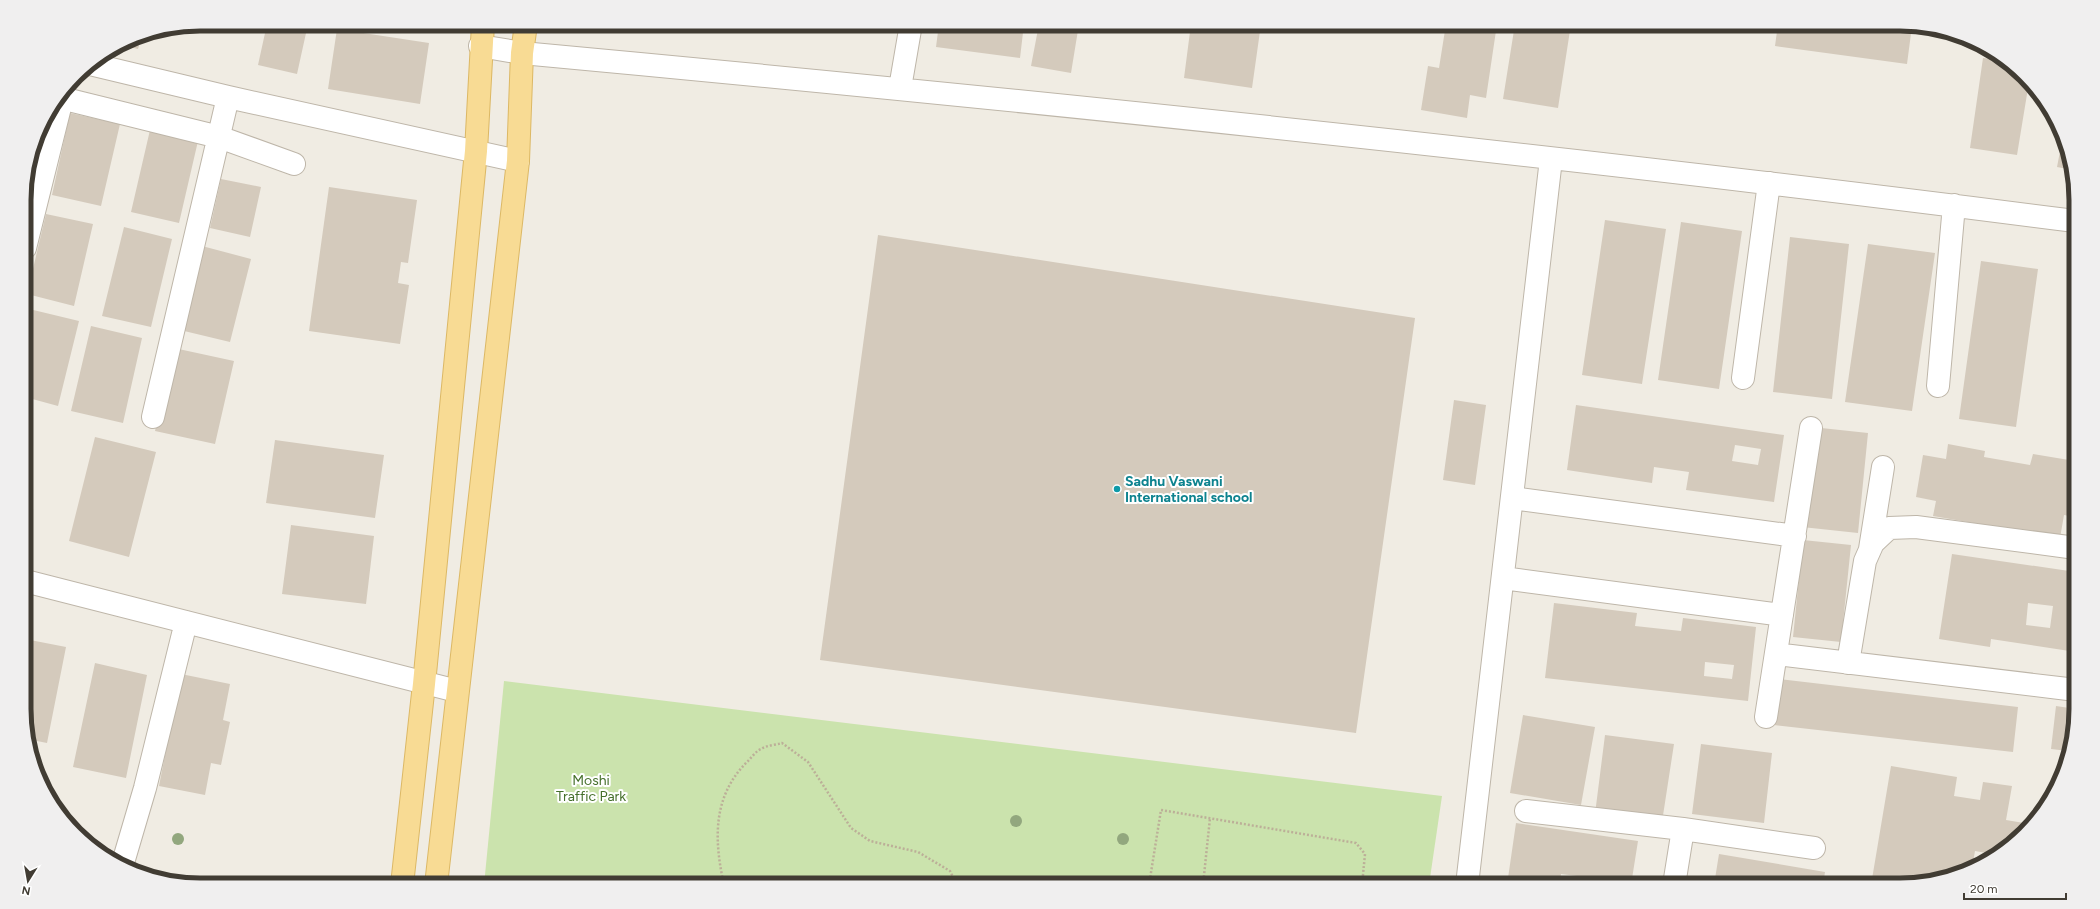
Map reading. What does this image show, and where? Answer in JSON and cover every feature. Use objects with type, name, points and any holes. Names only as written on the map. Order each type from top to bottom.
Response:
[{"type":"main road","points":[[403,878],[424,684],[476,151],[480,46],[482,31]]},
{"type":"main road","points":[[437,878],[518,161],[522,53],[525,31]]},
{"type":"street","points":[[900,88],[910,31]]},
{"type":"street","points":[[480,46],[522,53],[900,88],[1551,159],[1769,183],[2069,220]]},
{"type":"street","points":[[97,66],[228,97],[518,161]]},
{"type":"street","points":[[153,417],[228,97]]},
{"type":"street","points":[[65,98],[219,137],[294,164]]},
{"type":"street","points":[[31,220],[60,107]]},
{"type":"street","points":[[1468,878],[1551,159]]},
{"type":"street","points":[[1743,378],[1769,183]]},
{"type":"street","points":[[1938,386],[1954,206]]},
{"type":"street","points":[[1766,717],[1811,428]]},
{"type":"street","points":[[1870,549],[1882,467]]},
{"type":"street","points":[[1512,498],[1795,536]]},
{"type":"street","points":[[1848,663],[1865,561],[1873,543],[1889,528],[1916,527],[2069,547]]},
{"type":"street","points":[[1503,578],[1782,615]]},
{"type":"street","points":[[31,583],[424,684],[457,691]]},
{"type":"street","points":[[124,860],[145,788],[186,622]]},
{"type":"street","points":[[1776,654],[2069,689]]},
{"type":"street","points":[[1526,811],[1683,829],[1814,848]]},
{"type":"street","points":[[1675,878],[1683,829]]},
{"type":"path","points":[[722,878],[719,862],[717,825],[725,793],[738,771],[761,749],[782,743],[808,762],[850,828],[870,841],[918,852],[950,871],[954,878]]},
{"type":"path","points":[[1150,878],[1161,810],[1356,843],[1365,854],[1363,878]]},
{"type":"path","points":[[1204,878],[1210,818]]},
{"type":"green space","name":"Moshi Traffic Park","points":[[504,681],[1442,796],[1430,878],[485,878]]},
{"type":"building","points":[[265,31],[306,31],[297,74],[258,65]]},
{"type":"building","points":[[337,31],[350,31],[429,43],[420,104],[328,89]]},
{"type":"building","points":[[938,31],[1023,31],[1020,58],[936,47]]},
{"type":"building","points":[[1038,31],[1078,31],[1071,73],[1031,66]]},
{"type":"building","points":[[1190,31],[1260,31],[1252,88],[1184,78]]},
{"type":"building","points":[[1445,31],[1496,31],[1486,98],[1470,95],[1467,118],[1421,110],[1428,66],[1439,68]]},
{"type":"building","points":[[1514,31],[1570,31],[1558,108],[1503,99]]},
{"type":"building","points":[[1777,31],[1911,31],[1907,64],[1775,46]]},
{"type":"building","points":[[140,42],[138,49],[128,47]]},
{"type":"building","points":[[1983,58],[1993,59],[2003,66],[2028,90],[2017,155],[1970,148]]},
{"type":"building","points":[[70,113],[120,124],[101,206],[52,195]]},
{"type":"building","points":[[150,130],[198,141],[179,223],[131,212]]},
{"type":"building","points":[[2061,148],[2066,169],[2057,167]]},
{"type":"building","points":[[221,179],[261,187],[250,237],[210,228]]},
{"type":"building","points":[[329,187],[417,200],[408,263],[401,262],[398,283],[409,285],[400,344],[309,331]]},
{"type":"building","points":[[46,214],[93,224],[74,306],[31,295],[31,277]]},
{"type":"building","points":[[1605,220],[1666,229],[1642,384],[1582,375]]},
{"type":"building","points":[[1681,222],[1742,231],[1719,389],[1658,380]]},
{"type":"building","points":[[124,227],[172,239],[151,327],[102,316]]},
{"type":"building","name":"Sadhu Vaswani International school","points":[[878,235],[1415,318],[1356,733],[820,660]]},
{"type":"building","points":[[1790,237],[1849,244],[1832,399],[1773,392]]},
{"type":"building","points":[[1868,244],[1935,253],[1912,411],[1845,402]]},
{"type":"building","points":[[202,246],[251,259],[230,342],[180,330]]},
{"type":"building","points":[[1981,261],[2038,269],[2016,427],[1959,419]]},
{"type":"building","points":[[31,309],[79,321],[58,406],[31,399]]},
{"type":"building","points":[[91,326],[142,338],[123,423],[71,411]]},
{"type":"building","points":[[174,348],[234,361],[215,444],[155,431]]},
{"type":"building","points":[[1454,400],[1486,405],[1475,485],[1443,480]]},
{"type":"building","points":[[1576,405],[1784,435],[1774,502],[1686,490],[1689,472],[1654,467],[1652,483],[1567,470]],"holes":[[[1735,445],[1761,449],[1758,465],[1732,461]]]},
{"type":"building","points":[[1812,427],[1868,433],[1858,533],[1802,527]]},
{"type":"building","points":[[95,437],[156,452],[129,557],[69,541]]},
{"type":"building","points":[[275,440],[384,455],[375,518],[266,503]]},
{"type":"building","points":[[1948,444],[1985,451],[1984,457],[2030,465],[2033,454],[2069,460],[2069,516],[2064,515],[2060,538],[1933,516],[1936,501],[1916,497],[1923,455],[1946,459]]},
{"type":"building","points":[[291,525],[374,536],[366,604],[282,594]]},
{"type":"building","points":[[1803,540],[1851,545],[1841,642],[1793,637]]},
{"type":"building","points":[[1952,554],[2069,571],[2069,651],[1991,639],[1990,647],[1939,639]],"holes":[[[2028,603],[2053,606],[2050,628],[2026,625]]]},
{"type":"building","points":[[1554,603],[1637,613],[1635,626],[1681,631],[1683,618],[1756,627],[1748,701],[1545,678]],"holes":[[[1705,662],[1734,665],[1732,679],[1704,676]]]},
{"type":"building","points":[[31,640],[66,647],[47,743],[34,740],[32,731]]},
{"type":"building","points":[[95,663],[147,675],[126,778],[73,767]]},
{"type":"building","points":[[181,674],[230,684],[223,720],[230,722],[221,765],[211,763],[205,795],[159,786]]},
{"type":"building","points":[[1779,679],[2018,707],[2013,752],[1774,725]]},
{"type":"building","points":[[2056,706],[2069,708],[2068,731],[2063,750],[2051,749]]},
{"type":"building","points":[[1523,715],[1595,727],[1581,805],[1510,793]]},
{"type":"building","points":[[1605,735],[1674,744],[1662,822],[1595,814]]},
{"type":"building","points":[[1701,744],[1772,753],[1764,823],[1692,814]]},
{"type":"building","points":[[1891,766],[1957,777],[1954,796],[1980,800],[1983,782],[2012,786],[2006,820],[2024,823],[2003,843],[1994,849],[1987,853],[1975,851],[1973,862],[1933,875],[1911,878],[1872,878]]},
{"type":"building","points":[[1516,823],[1638,841],[1632,878],[1577,878],[1577,876],[1561,874],[1561,878],[1508,878]]},
{"type":"building","points":[[1719,854],[1825,872],[1824,878],[1715,878]]},
{"type":"place","name":"Sadhu Vaswani International school","points":[[1117,489]]}]
